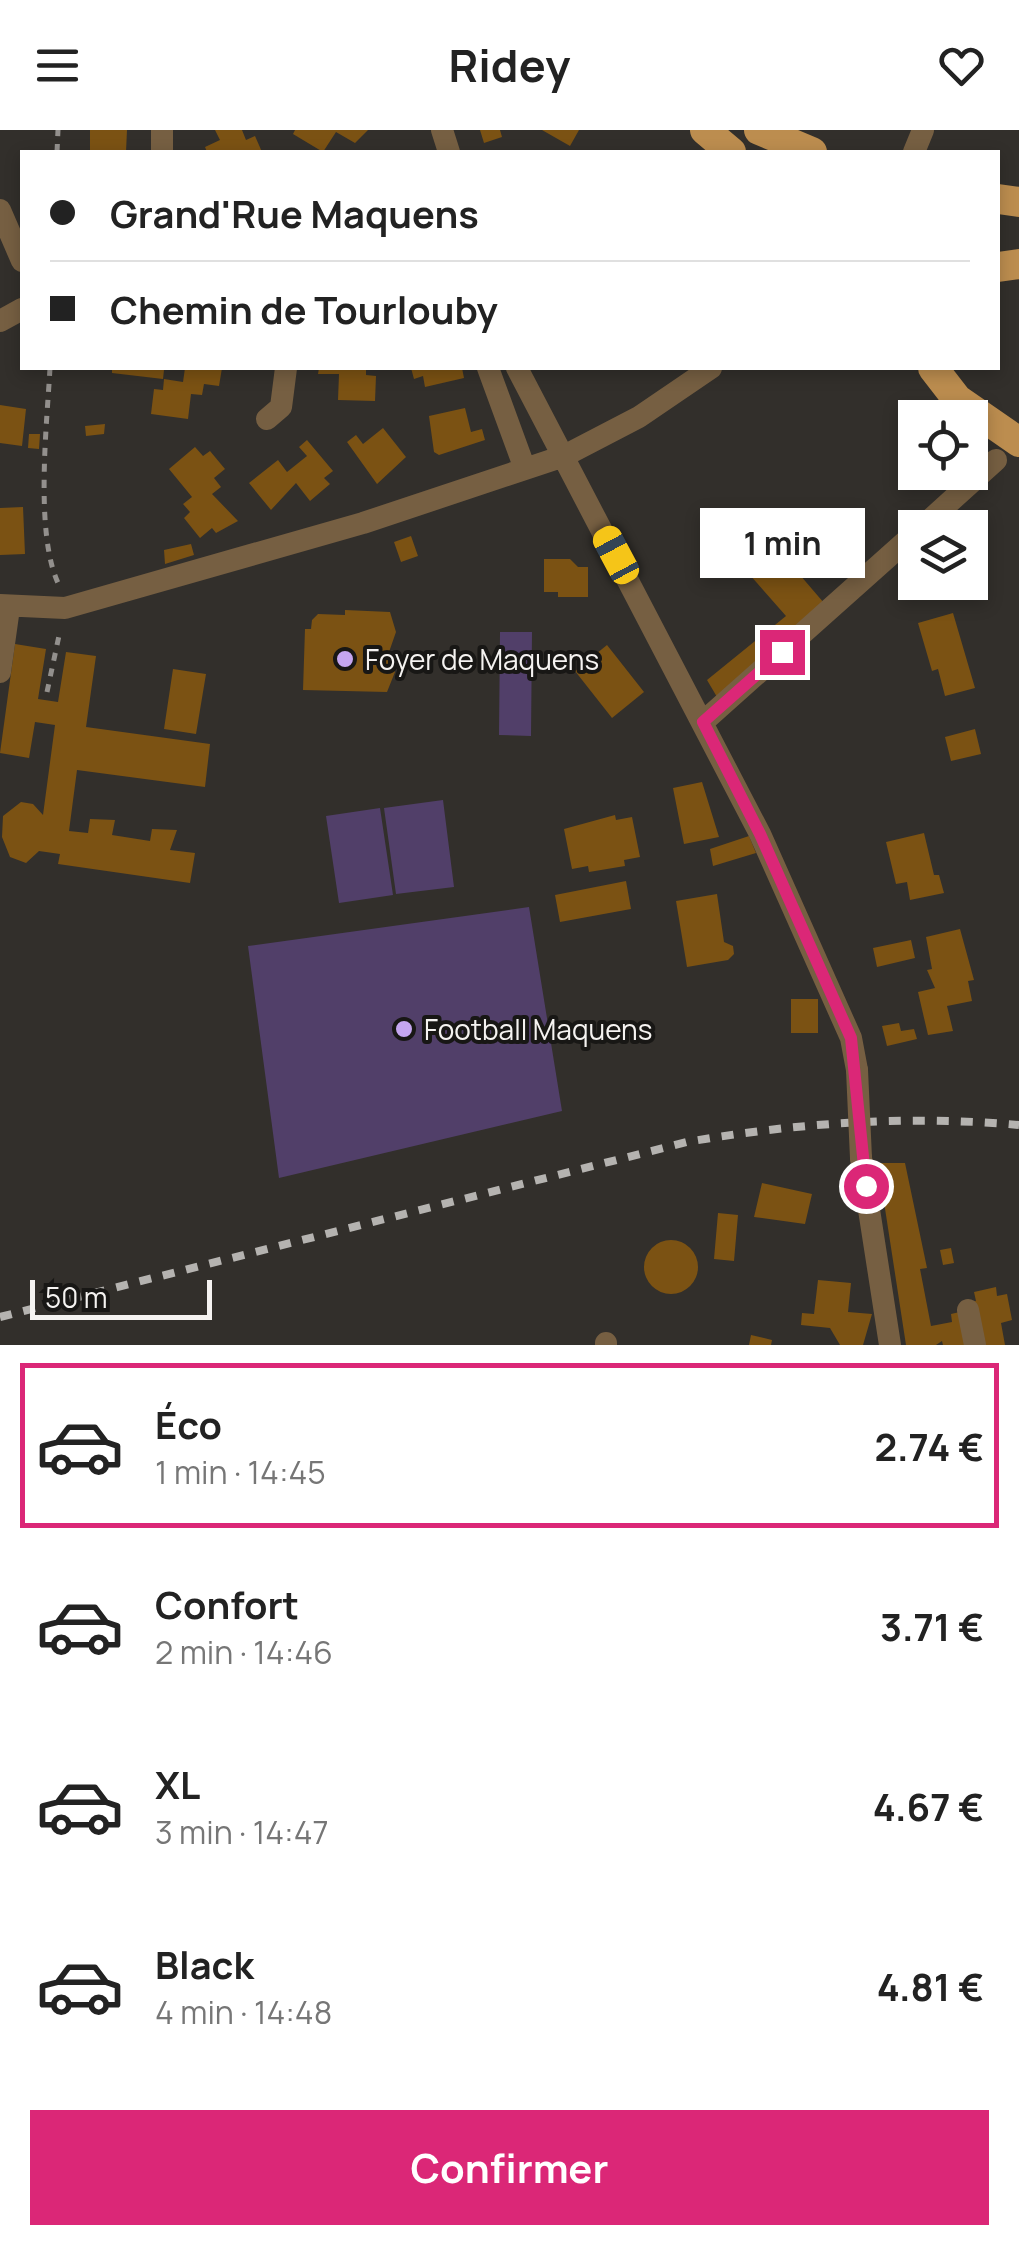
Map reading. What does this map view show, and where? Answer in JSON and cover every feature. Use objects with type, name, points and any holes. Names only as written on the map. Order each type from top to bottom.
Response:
[{"type":"main road","points":[[705,130],[729,150]]},
{"type":"main road","points":[[759,130],[807,150]]},
{"type":"main road","points":[[935,370],[1008,451]]},
{"type":"street","points":[[0,210],[20,256]]},
{"type":"street","points":[[267,418],[281,407],[286,370]]},
{"type":"street","points":[[489,370],[525,469]]},
{"type":"street","points":[[518,370],[760,834],[851,1038],[883,1339]]},
{"type":"street","points":[[0,672],[4,606],[65,608],[363,522],[564,456],[601,440],[708,370]]},
{"type":"street","points":[[941,510],[1008,451]]},
{"type":"street","points":[[703,722],[898,548]]},
{"type":"street","points":[[968,1310],[975,1345]]},
{"type":"path","points":[[48,692],[66,599],[50,568],[45,464],[50,370]]},
{"type":"shaded area","points":[[500,632],[532,632],[531,736],[499,735]]},
{"type":"shaded area","points":[[443,800],[454,887],[396,894],[384,808]]},
{"type":"shaded area","points":[[380,808],[393,895],[339,903],[326,816]]},
{"type":"shaded area","name":"Football Maquens","points":[[529,907],[562,1111],[279,1178],[248,946]]},
{"type":"building","points":[[90,130],[127,130],[126,150],[90,150]]},
{"type":"building","points":[[215,130],[242,130],[246,140],[255,136],[261,150],[206,150],[205,147],[220,140]]},
{"type":"building","points":[[295,130],[368,130],[355,143],[336,132],[324,150],[293,134]]},
{"type":"building","points":[[480,130],[500,130],[502,137],[484,143]]},
{"type":"building","points":[[542,130],[579,130],[570,146]]},
{"type":"building","points":[[112,370],[164,370],[163,379]]},
{"type":"building","points":[[185,370],[222,370],[219,386],[204,384],[202,395],[191,394],[188,419],[151,414],[154,389],[163,390],[164,379],[183,382]]},
{"type":"building","points":[[319,370],[366,370],[366,375],[376,376],[375,401],[338,400],[339,374],[318,374]]},
{"type":"building","points":[[412,370],[462,370],[464,378],[425,387],[423,376],[414,379]]},
{"type":"building","points":[[0,405],[26,409],[22,446],[0,443]]},
{"type":"building","points":[[465,408],[471,432],[482,429],[485,440],[439,455],[434,452],[429,416]]},
{"type":"building","points":[[105,424],[104,434],[86,436],[85,426]]},
{"type":"building","points":[[383,428],[406,457],[377,484],[347,442],[356,435],[363,444]]},
{"type":"building","points":[[29,434],[40,434],[39,449],[28,448]]},
{"type":"building","points":[[307,440],[333,471],[324,478],[330,484],[310,501],[296,483],[271,510],[249,483],[278,460],[287,472],[307,456],[299,447]]},
{"type":"building","points":[[195,447],[203,456],[210,451],[225,469],[214,478],[221,487],[212,494],[238,521],[216,533],[212,528],[200,538],[184,518],[190,512],[183,504],[192,497],[169,469]]},
{"type":"building","points":[[23,507],[25,554],[0,555],[0,508]]},
{"type":"building","points":[[764,533],[824,603],[717,697],[707,680],[786,616],[743,567],[756,556],[746,545]]},
{"type":"building","points":[[411,536],[418,556],[401,562],[394,542]]},
{"type":"building","points":[[191,544],[194,555],[165,564],[164,550]]},
{"type":"building","points":[[544,559],[570,559],[578,567],[588,567],[588,597],[558,597],[558,592],[544,592]]},
{"type":"building","name":"Foyer de Maquens","points":[[345,610],[390,612],[396,632],[389,652],[395,672],[387,692],[303,690],[305,629],[311,629],[318,614],[345,615]]},
{"type":"building","points":[[953,613],[975,688],[945,696],[938,669],[932,671],[918,623]]},
{"type":"building","points":[[15,644],[46,649],[38,699],[58,702],[66,652],[96,656],[86,727],[210,744],[205,787],[77,770],[69,831],[88,833],[90,819],[115,820],[112,835],[150,841],[152,829],[177,830],[170,850],[195,853],[190,883],[58,864],[60,854],[39,851],[26,863],[10,857],[2,837],[3,816],[21,802],[33,804],[43,815],[55,725],[35,722],[29,758],[0,753]]},
{"type":"building","points":[[607,645],[644,692],[612,718],[575,671]]},
{"type":"building","points":[[173,669],[206,674],[196,734],[164,729]]},
{"type":"building","points":[[975,729],[981,754],[951,761],[945,737]]},
{"type":"building","points":[[702,782],[719,837],[684,844],[673,788]]},
{"type":"building","points":[[615,815],[616,820],[632,817],[640,857],[624,860],[625,866],[589,872],[588,866],[572,869],[564,829]]},
{"type":"building","points":[[924,833],[934,875],[939,875],[944,893],[910,900],[907,882],[896,884],[886,842]]},
{"type":"building","points":[[749,836],[756,853],[713,866],[710,849]]},
{"type":"building","points":[[626,881],[631,909],[560,922],[555,895]]},
{"type":"building","points":[[717,894],[724,942],[733,946],[734,954],[728,960],[687,967],[676,901]]},
{"type":"building","points":[[960,929],[974,980],[968,981],[972,1001],[947,1006],[953,1031],[928,1035],[918,992],[935,988],[927,970],[932,969],[926,937]]},
{"type":"building","points":[[911,940],[915,958],[877,967],[873,948]]},
{"type":"building","points":[[791,999],[818,999],[818,1033],[791,1033]]},
{"type":"building","points":[[899,1023],[901,1031],[914,1029],[917,1039],[887,1046],[882,1026]]},
{"type":"building","points":[[878,1163],[905,1163],[927,1268],[920,1269],[931,1326],[952,1322],[951,1314],[964,1311],[972,1345],[943,1345],[942,1341],[936,1345],[906,1345]]},
{"type":"building","points":[[762,1183],[812,1194],[805,1224],[754,1217]]},
{"type":"building","points":[[718,1213],[738,1215],[734,1261],[714,1259]]},
{"type":"building","points":[[671,1240],[690,1248],[698,1267],[690,1286],[671,1294],[652,1286],[644,1267],[652,1248]]},
{"type":"building","points":[[951,1248],[954,1263],[943,1265],[940,1250]]},
{"type":"building","points":[[818,1280],[851,1283],[848,1312],[872,1314],[863,1345],[840,1345],[830,1328],[801,1325],[802,1313],[814,1314]]},
{"type":"building","points":[[996,1287],[997,1296],[1007,1294],[1012,1320],[1001,1323],[1005,1345],[977,1345],[969,1302],[976,1301],[974,1292]]},
{"type":"building","points":[[751,1335],[772,1340],[771,1345],[749,1345]]},
{"type":"railway","points":[[0,1317],[687,1142],[852,1123],[1019,1125]]},
{"type":"place","name":"Foyer de Maquens","points":[[345,659]]},
{"type":"place","name":"Football Maquens","points":[[404,1029]]},
{"type":"route","points":[[782,652],[703,722],[760,834],[851,1038],[866,1186]]}]
